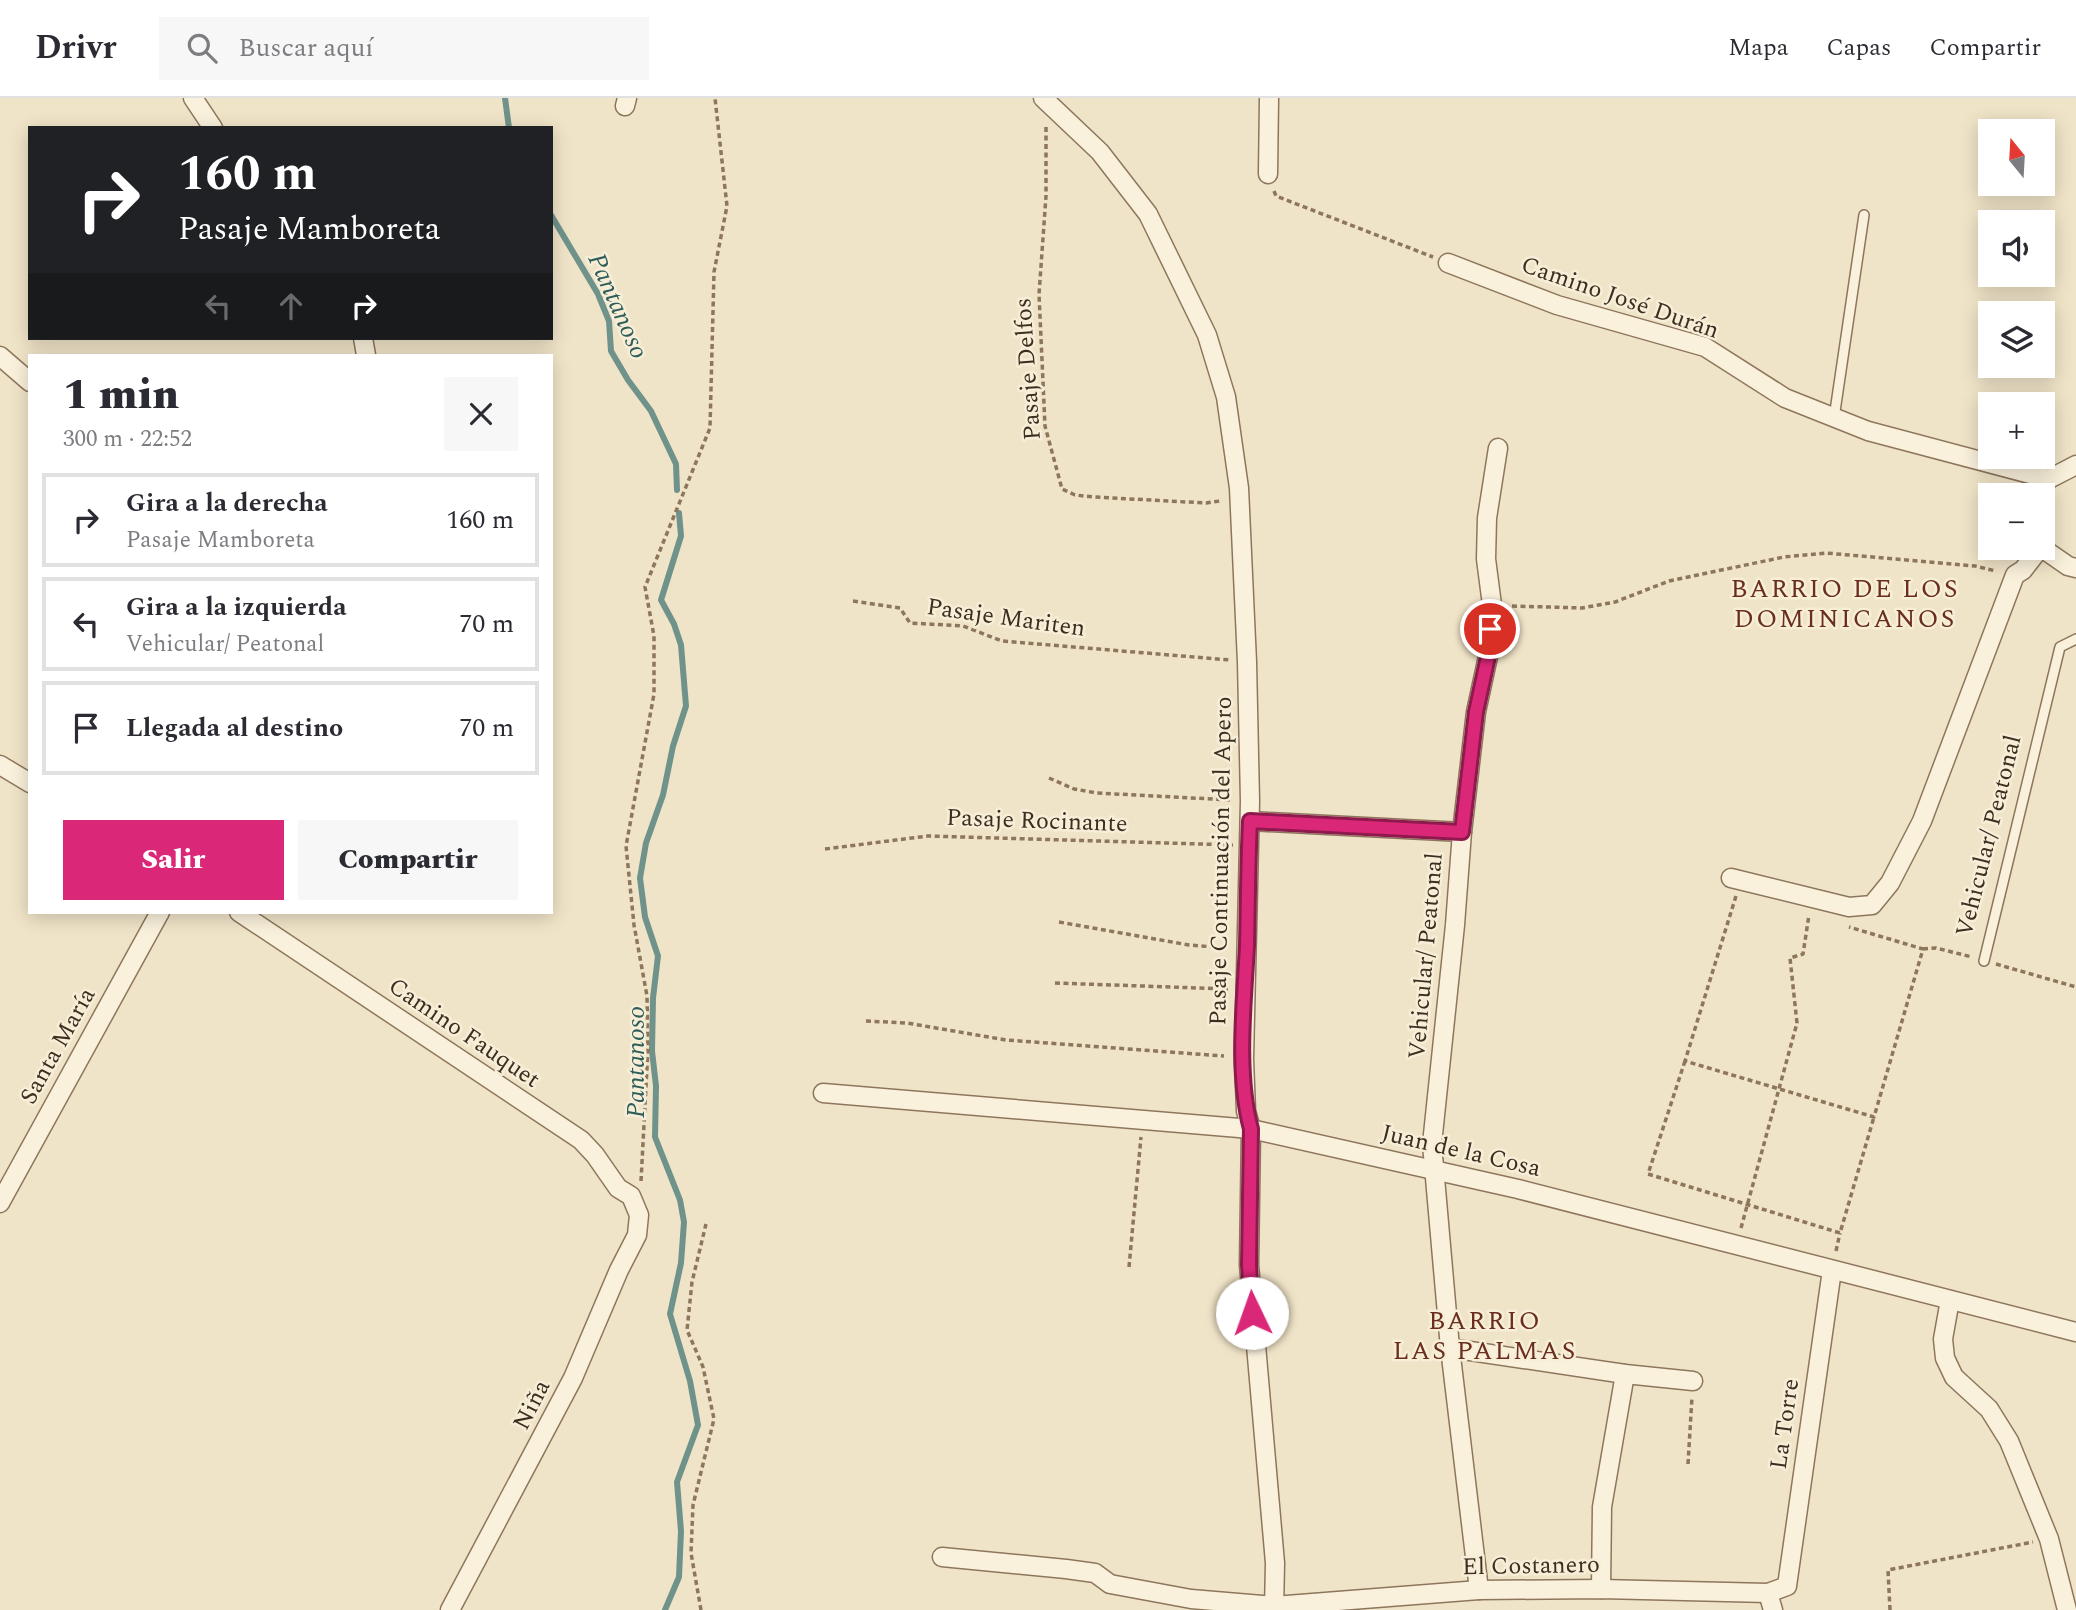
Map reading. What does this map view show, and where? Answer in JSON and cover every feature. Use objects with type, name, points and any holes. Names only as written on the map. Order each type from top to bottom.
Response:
[{"type":"street","points":[[193,98],[213,126]]},
{"type":"street","points":[[1268,174],[1269,98]]},
{"type":"street","name":"Pasaje Continuación del Apero","points":[[1044,99],[1100,152],[1148,215],[1207,335],[1226,397],[1239,488],[1247,662],[1250,821],[1244,1059],[1247,1111],[1251,1129],[1249,1265],[1275,1563],[1274,1608]]},
{"type":"street","name":"Camino José Durán","points":[[1448,263],[1556,305],[1706,347],[1786,398],[1868,431],[2049,479]]},
{"type":"street","points":[[0,356],[28,380]]},
{"type":"street","name":"Vehicular/ Peatonal","points":[[1479,1590],[1450,1348],[1432,1144],[1462,832],[1476,712],[1489,652],[1492,605],[1486,559],[1487,518],[1498,448]]},
{"type":"street","points":[[2046,483],[2076,465]]},
{"type":"street","points":[[2055,558],[2067,566],[2076,568]]},
{"type":"street","points":[[1734,886],[1849,907],[1872,905],[1890,883],[1922,821],[2015,575],[2031,560]]},
{"type":"street","points":[[0,765],[28,782]]},
{"type":"street","points":[[1250,821],[1462,832]]},
{"type":"street","name":"Santa María","points":[[0,1203],[158,914]]},
{"type":"street","name":"Camino Fauquet","points":[[242,914],[581,1140],[618,1188],[631,1196],[639,1215]]},
{"type":"street","name":"Juan de la Cosa","points":[[823,1093],[1251,1129],[1518,1189],[2076,1332]]},
{"type":"street","name":"Niña","points":[[450,1610],[573,1378],[619,1270],[638,1235],[639,1215]]},
{"type":"street","name":"La Torre","points":[[1787,1586],[1832,1270]]},
{"type":"street","points":[[1950,1300],[1943,1339],[1948,1367],[1954,1377],[1980,1400],[2000,1424],[2049,1539],[2067,1610]]},
{"type":"street","points":[[1450,1348],[1625,1374],[1693,1381]]},
{"type":"street","points":[[1601,1589],[1602,1507],[1625,1374]]},
{"type":"street","points":[[942,1557],[1095,1573],[1110,1584],[1191,1600],[1274,1608]]},
{"type":"street","name":"El Costanero","points":[[1274,1608],[1479,1590],[1601,1589],[1770,1602],[1787,1586]]},
{"type":"street","points":[[1173,1610],[1191,1600]]},
{"type":"lane","points":[[1834,418],[1864,215]]},
{"type":"lane","name":"Vehicular/ Peatonal","points":[[1984,961],[2060,646],[2076,639]]},
{"type":"path","points":[[639,1215],[648,1049],[647,996],[626,846],[654,694],[654,636],[645,587],[710,428],[714,272],[727,206],[715,98]]},
{"type":"path","name":"Pasaje Delfos","points":[[1044,99],[1046,196],[1040,272],[1045,426],[1062,489],[1075,495],[1206,503],[1238,496],[1239,488]]},
{"type":"path","points":[[1268,174],[1276,196],[1448,263]]},
{"type":"path","points":[[1492,605],[1582,608],[1615,602],[1669,581],[1784,557],[1826,553],[1975,566],[2015,575]]},
{"type":"path","name":"Pasaje Mariten","points":[[853,601],[900,608],[910,623],[963,626],[1002,641],[1247,662]]},
{"type":"path","points":[[1049,778],[1074,789],[1097,793],[1250,801]]},
{"type":"path","name":"Pasaje Rocinante","points":[[825,849],[928,836],[1249,846]]},
{"type":"path","name":"Vehicular/ Peatonal","points":[[1734,886],[1685,1061],[1648,1174],[1840,1233],[1923,949],[1842,925]]},
{"type":"path","points":[[1737,1244],[1797,1023],[1790,958],[1803,954],[1809,915],[1820,918]]},
{"type":"path","points":[[1059,922],[1189,945],[1247,949]]},
{"type":"path","points":[[1923,949],[1936,948],[1984,961]]},
{"type":"path","name":"Vehicular/ Peatonal","points":[[1984,961],[2076,987]]},
{"type":"path","points":[[1055,983],[1244,990]]},
{"type":"path","points":[[866,1021],[907,1023],[1006,1040],[1211,1054],[1244,1059]]},
{"type":"path","points":[[1685,1061],[1874,1117]]},
{"type":"path","points":[[1129,1268],[1142,1119]]},
{"type":"path","points":[[701,1610],[691,1553],[693,1505],[714,1419],[703,1367],[687,1330],[692,1282],[706,1224]]},
{"type":"path","points":[[1688,1464],[1693,1381]]},
{"type":"path","points":[[1890,1610],[1888,1570],[2049,1539]]},
{"type":"waterway","name":"Pantanoso","points":[[505,98],[509,126]]},
{"type":"waterway","name":"Pantanoso","points":[[553,218],[598,294],[609,321],[611,351],[651,411],[676,464],[677,490]]},
{"type":"waterway","name":"Pantanoso","points":[[665,1610],[679,1577],[681,1531],[677,1482],[698,1425],[690,1381],[670,1314],[681,1263],[684,1222],[680,1200],[655,1137],[656,1086],[652,1051],[653,998],[658,956],[645,917],[640,878],[646,843],[663,795],[673,746],[686,706],[681,645],[674,624],[661,600],[681,536],[679,513]]},
{"type":"district","name":"BARRIO DE LOS DOMINICANOS","points":[[1845,604]]},
{"type":"district","name":"BARRIO LAS PALMAS","points":[[1485,1336]]},
{"type":"route","points":[[1252,1313],[1249,1265],[1251,1129],[1247,1111],[1244,1059],[1250,821],[1462,832],[1476,712],[1489,652],[1490,629]]}]
